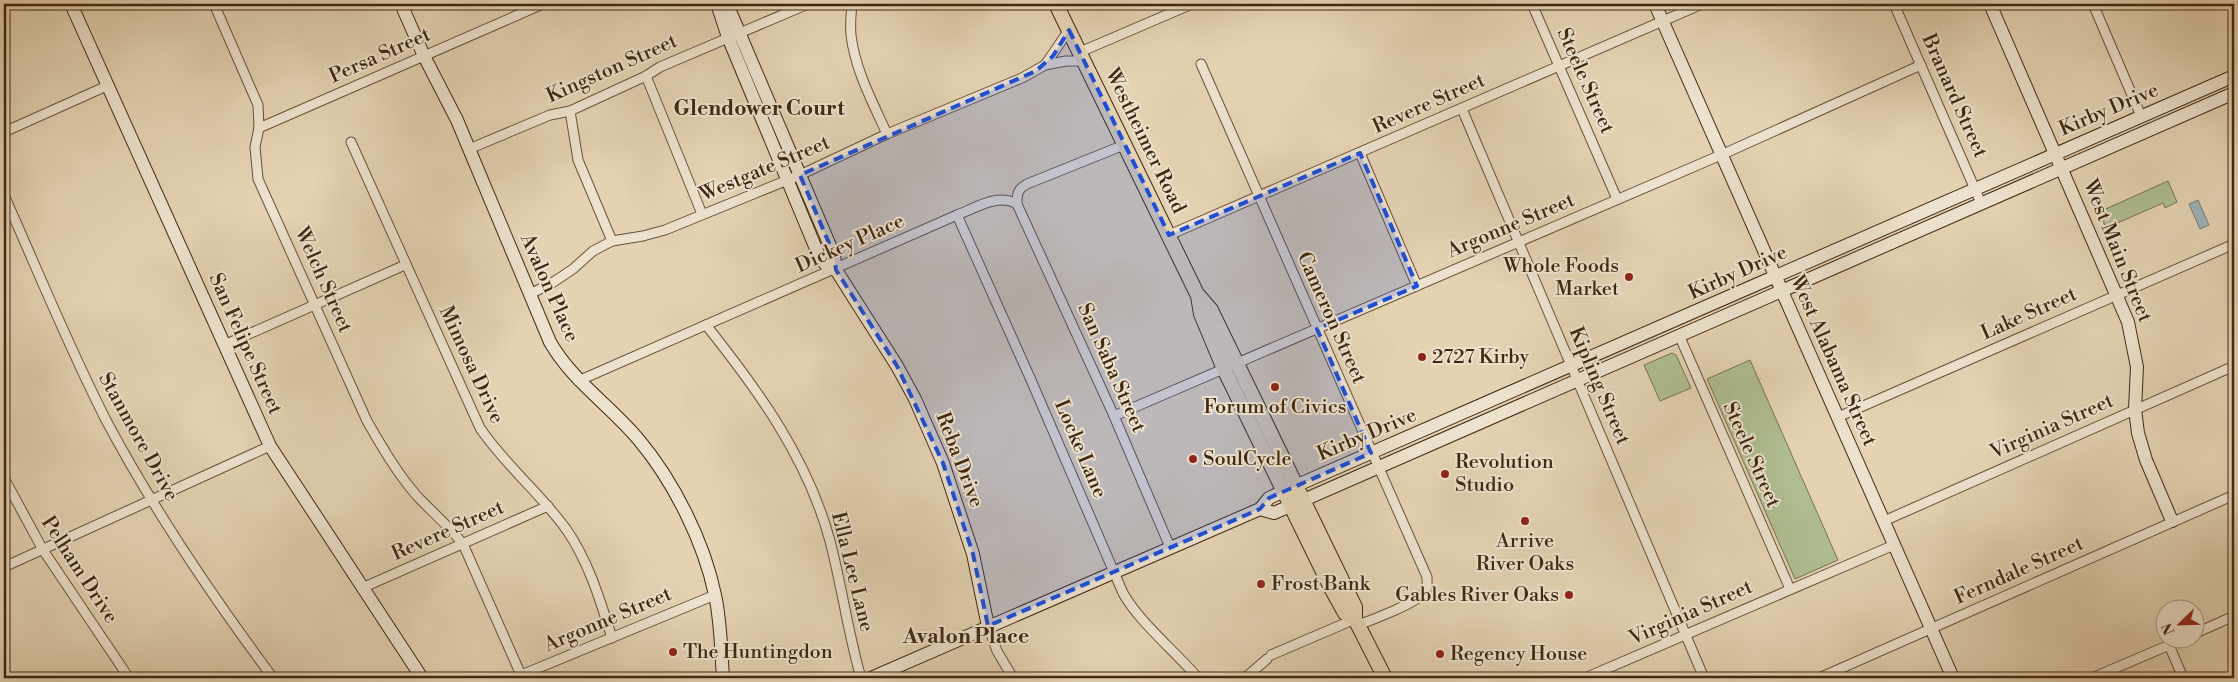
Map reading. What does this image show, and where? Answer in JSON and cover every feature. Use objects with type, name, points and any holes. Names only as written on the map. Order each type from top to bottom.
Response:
[{"type":"main road","name":"Westheimer Road","points":[[1056,4],[1198,296],[1210,310],[1230,366],[1297,503],[1355,607],[1356,622],[1385,678]]},
{"type":"street","name":"San Felipe Street","points":[[71,4],[270,446],[422,678]]},
{"type":"street","name":"Welch Street","points":[[214,4],[258,105],[260,116],[255,147],[258,179],[367,421],[384,451],[418,497],[449,526],[463,544],[517,677]]},
{"type":"street","name":"Avalon Place","points":[[401,4],[424,56],[457,120],[550,342],[578,381],[639,440],[666,479],[688,517],[701,548],[715,595],[723,678]]},
{"type":"street","name":"Persa Street","points":[[259,128],[544,4]]},
{"type":"street","name":"Reba Drive","points":[[718,4],[728,37],[819,256],[826,265],[836,270]]},
{"type":"street","name":"Reba Drive","points":[[727,4],[741,32],[834,255],[836,270],[897,366],[915,399],[943,464],[972,554],[988,626],[1012,678]]},
{"type":"street","name":"Kingston Street","points":[[469,150],[550,115],[570,111],[646,76],[660,67],[808,4]]},
{"type":"street","points":[[852,4],[850,33],[859,71],[887,134]]},
{"type":"street","name":"Westgate Street","points":[[530,294],[552,283],[573,269],[593,251],[612,241],[665,230],[800,175],[887,134],[1022,78],[1045,65],[1082,57],[1192,4]]},
{"type":"street","name":"Steele Street","points":[[1532,4],[1617,199]]},
{"type":"street","name":"West Alabama Street","points":[[1654,4],[1953,678]]},
{"type":"street","name":"Revere Street","points":[[1169,235],[1702,4]]},
{"type":"street","name":"Branard Street","points":[[1894,4],[1981,203]]},
{"type":"street","name":"West Main Street","points":[[1990,4],[2128,322],[2137,367],[2135,409],[2138,433],[2146,460],[2172,521]]},
{"type":"street","points":[[2093,4],[2142,116]]},
{"type":"street","name":"Westgate Street","points":[[1045,65],[1069,30]]},
{"type":"street","name":"Cameron Street","points":[[1201,64],[1316,329],[1427,577],[1428,586],[1425,593],[1411,602],[1356,622]]},
{"type":"street","name":"Argonne Street","points":[[1114,416],[1921,66]]},
{"type":"street","points":[[646,76],[702,214]]},
{"type":"street","name":"Kirby Drive","points":[[871,678],[1260,509],[1269,498],[1290,488],[2234,76]]},
{"type":"street","points":[[4,132],[109,85]]},
{"type":"street","name":"Kirby Drive","points":[[1260,509],[1274,513],[2234,93]]},
{"type":"street","name":"Kipling Street","points":[[1462,109],[1704,678]]},
{"type":"street","points":[[570,111],[578,160],[612,241]]},
{"type":"street","name":"Mimosa Drive","points":[[351,142],[480,428],[493,447],[548,506],[583,557],[598,594],[612,638]]},
{"type":"street","points":[[1017,204],[1019,188],[1124,145]]},
{"type":"street","points":[[1360,153],[1417,286]]},
{"type":"street","name":"Stanmore Drive","points":[[4,195],[83,373],[123,451],[218,603],[273,678]]},
{"type":"street","name":"Dickey Place","points":[[578,381],[836,270],[956,215],[998,199],[1007,199],[1017,204]]},
{"type":"street","name":"San Saba Street","points":[[1017,204],[1114,416],[1170,547]]},
{"type":"street","name":"Locke Lane","points":[[956,215],[1032,380],[1113,573],[1129,604],[1198,678]]},
{"type":"street","points":[[1892,226],[1898,239]]},
{"type":"street","name":"Lake Street","points":[[1838,417],[2234,244]]},
{"type":"street","points":[[224,344],[405,265]]},
{"type":"street","points":[[1679,335],[1694,312]]},
{"type":"street","name":"Ella Lee Lane","points":[[706,325],[753,384],[802,468],[830,540],[850,641],[861,678]]},
{"type":"street","name":"Steele Street","points":[[1679,335],[1790,589]]},
{"type":"street","name":"Virginia Street","points":[[1884,521],[2234,366]]},
{"type":"street","points":[[4,567],[270,446]]},
{"type":"street","name":"Pelham Drive","points":[[4,478],[43,550],[130,678]]},
{"type":"street","name":"Ferndale Street","points":[[1819,678],[1932,630],[2172,521],[2234,495]]},
{"type":"street","name":"Revere Street","points":[[362,588],[548,506]]},
{"type":"street","name":"Virginia Street","points":[[1586,678],[1894,545]]},
{"type":"street","name":"Argonne Street","points":[[517,677],[715,595]]},
{"type":"street","points":[[2206,629],[2234,616]]},
{"type":"street","points":[[1245,678],[1269,657],[1356,622]]},
{"type":"street","points":[[2092,678],[2157,650]]},
{"type":"street","points":[[2171,650],[2183,678]]},
{"type":"highlighted area","points":[[1069,30],[1169,235],[1360,153],[1417,286],[1317,329],[1371,453],[1269,498],[1260,509],[988,626],[973,554],[943,463],[897,366],[836,270],[834,255],[800,175],[1036,71],[1053,56]]},
{"type":"green space","points":[[2168,181],[2177,202],[2165,208],[2163,203],[2106,228],[2099,212]]},
{"type":"green space","points":[[1672,353],[1676,355],[1691,388],[1660,401],[1644,365]]},
{"type":"green space","points":[[1750,360],[1838,560],[1795,579],[1707,379]]},
{"type":"water","points":[[2198,200],[2209,225],[2200,229],[2189,204]]},
{"type":"place","name":"Whole Foods Market","points":[[1629,277]]},
{"type":"place","name":"2727 Kirby","points":[[1422,357]]},
{"type":"place","name":"Forum of Civics","points":[[1275,387]]},
{"type":"place","name":"SoulCycle","points":[[1193,459]]},
{"type":"place","name":"Revolution Studio","points":[[1445,474]]},
{"type":"place","name":"Arrive River Oaks","points":[[1525,521]]},
{"type":"place","name":"Frost Bank","points":[[1261,584]]},
{"type":"place","name":"Gables River Oaks","points":[[1569,595]]},
{"type":"place","name":"The Huntingdon","points":[[673,652]]},
{"type":"place","name":"Regency House","points":[[1440,654]]},
{"type":"district","name":"Glendower Court","points":[[759,109]]},
{"type":"district","name":"Avalon Place","points":[[966,637]]}]
